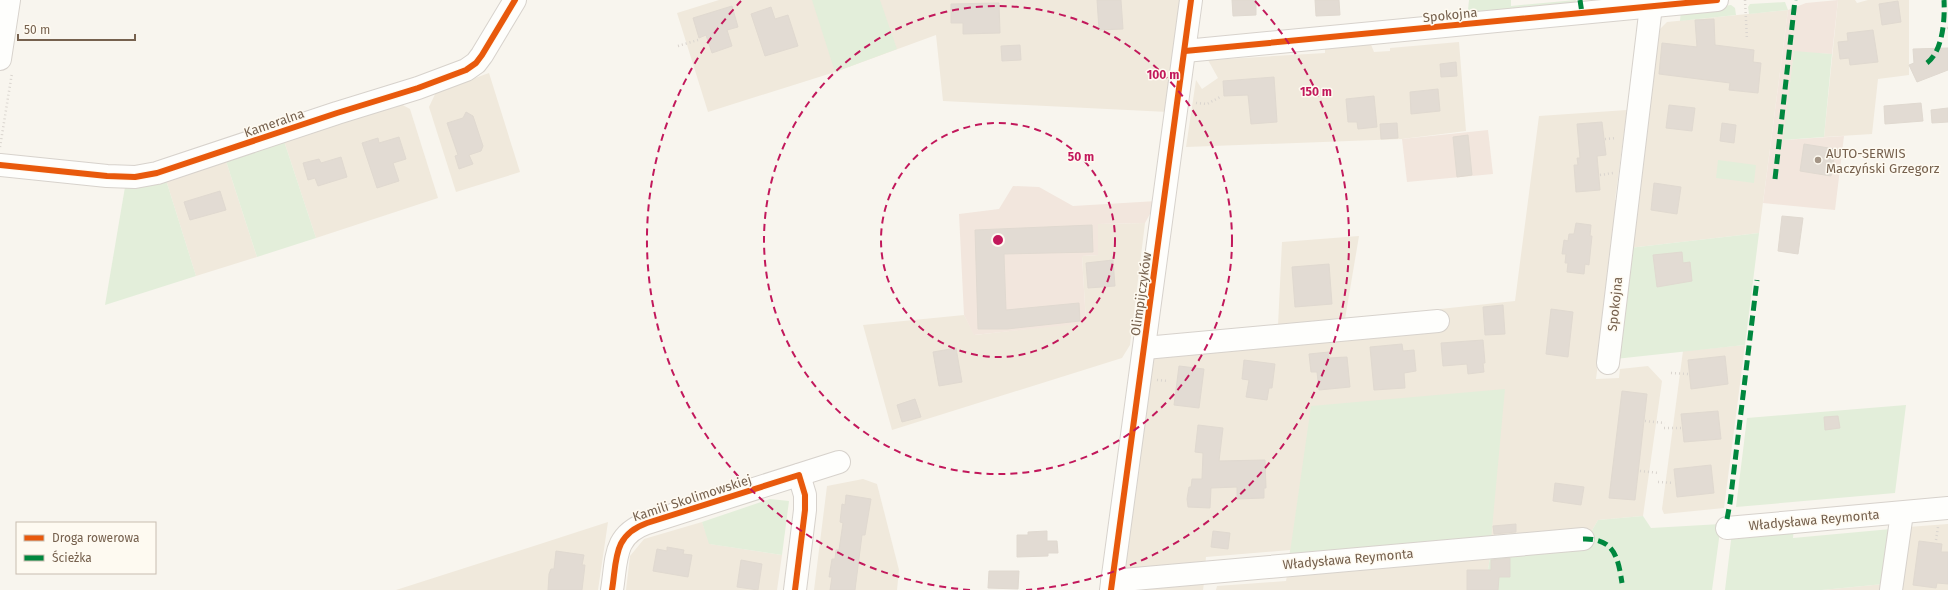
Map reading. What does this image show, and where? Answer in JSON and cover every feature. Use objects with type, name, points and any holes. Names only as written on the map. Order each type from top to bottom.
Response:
[{"type":"street","points":[[0,59],[9,0]]},
{"type":"street","name":"Kameralna","points":[[0,165],[107,176],[135,177],[157,173],[198,160],[336,113],[418,88],[466,70],[476,63],[482,55],[515,0]]},
{"type":"street","name":"Olimpijczyków","points":[[1112,585],[1191,0]]},
{"type":"street","name":"Spokojna","points":[[1185,51],[1718,0]]},
{"type":"street","name":"Spokojna","points":[[1608,363],[1651,6]]},
{"type":"street","name":"Olimpijczyków","points":[[1145,348],[1438,321]]},
{"type":"street","name":"Kamili Skolimowskiej","points":[[612,590],[620,547],[624,537],[630,530],[647,523],[839,462]]},
{"type":"street","points":[[795,590],[805,510],[805,495],[799,475]]},
{"type":"street","name":"Władysława Reymonta","points":[[1727,528],[1948,508]]},
{"type":"street","points":[[1891,590],[1902,513]]},
{"type":"street","name":"Władysława Reymonta","points":[[1112,585],[1445,551],[1583,539]]},
{"type":"path","points":[[1745,0],[1747,40]]},
{"type":"path","points":[[1943,29],[1948,28]]},
{"type":"path","points":[[678,46],[698,40]]},
{"type":"path","points":[[1179,91],[1192,102],[1198,104],[1212,103],[1222,96]]},
{"type":"path","points":[[1671,373],[1688,374]]},
{"type":"path","points":[[1645,421],[1665,424]]},
{"type":"path","points":[[1664,428],[1681,428]]},
{"type":"path","points":[[1640,471],[1659,473]]},
{"type":"path","points":[[1658,482],[1674,483]]},
{"type":"shaded area","points":[[719,0],[1184,0],[1168,112],[943,101],[936,35],[835,72],[708,112],[677,13]]},
{"type":"shaded area","points":[[1838,0],[1855,0],[1857,3],[1868,0],[1909,0],[1909,75],[1878,79],[1872,134],[1824,137]]},
{"type":"shaded area","points":[[1838,0],[1832,54],[1794,52],[1784,140],[1844,136],[1835,210],[1763,203],[1788,10],[1806,3]]},
{"type":"shaded area","points":[[1788,10],[1759,233],[1629,248],[1655,34],[1667,22]]},
{"type":"shaded area","points":[[1370,42],[1374,52],[1390,51],[1390,48],[1459,42],[1466,131],[1402,139],[1186,147],[1196,80],[1202,89],[1218,78],[1208,60],[1325,53],[1325,46]]},
{"type":"shaded area","points":[[489,73],[520,172],[456,192],[429,107],[436,92]]},
{"type":"shaded area","points":[[399,103],[410,109],[438,198],[316,238],[284,141]]},
{"type":"shaded area","points":[[1627,110],[1615,200],[1619,200],[1596,379],[1619,378],[1620,369],[1648,366],[1662,381],[1643,516],[1598,520],[1591,532],[1289,559],[1290,550],[1206,557],[1205,567],[1123,575],[1152,357],[1438,328],[1440,309],[1515,301],[1539,116]]},
{"type":"shaded area","points":[[1488,130],[1493,174],[1407,182],[1402,139]]},
{"type":"shaded area","points":[[226,161],[257,257],[196,276],[166,180]]},
{"type":"shaded area","points":[[1013,186],[1039,187],[1073,206],[1157,201],[1145,223],[1098,224],[1098,255],[1082,256],[1086,323],[974,335],[964,315],[959,214],[999,209]]},
{"type":"shaded area","points":[[1145,223],[1130,345],[1122,358],[892,430],[863,325],[964,315],[975,335],[1086,322],[1082,256],[1098,255],[1098,224]]},
{"type":"shaded area","points":[[1359,236],[1345,319],[1278,326],[1282,242]]},
{"type":"shaded area","points":[[1745,345],[1724,508],[1664,514],[1662,509],[1683,351]]},
{"type":"shaded area","points":[[863,479],[877,484],[899,570],[897,590],[814,590],[827,486]]},
{"type":"shaded area","points":[[608,522],[598,590],[396,590],[537,545]]},
{"type":"shaded area","points":[[702,522],[710,544],[782,555],[777,590],[626,590],[630,556],[644,539]]},
{"type":"shaded area","points":[[1948,524],[1948,590],[1899,590],[1908,527]]},
{"type":"shaded area","points":[[1490,557],[1485,590],[1216,590],[1217,586],[1286,581],[1288,570]]},
{"type":"shaded area","points":[[1205,576],[1203,590],[1132,590]]},
{"type":"shaded area","points":[[1884,584],[1883,590],[1822,590]]},
{"type":"green space","points":[[812,0],[880,0],[897,49],[835,72]]},
{"type":"green space","points":[[1469,0],[1511,0],[1511,6],[1576,0],[1574,8],[1464,16],[1468,10]]},
{"type":"green space","points":[[1785,2],[1788,10],[1749,14],[1748,7],[1750,4]]},
{"type":"green space","points":[[1731,5],[1735,8],[1736,15],[1680,21],[1681,10]]},
{"type":"green space","points":[[1794,51],[1832,54],[1824,137],[1783,140]]},
{"type":"green space","points":[[284,141],[316,238],[257,257],[226,161]]},
{"type":"green space","points":[[1718,160],[1756,165],[1754,183],[1716,178]]},
{"type":"green space","points":[[166,180],[196,276],[105,305],[125,187]]},
{"type":"green space","points":[[1759,233],[1745,345],[1615,359],[1629,248]]},
{"type":"green space","points":[[1505,389],[1491,540],[1289,559],[1311,406]]},
{"type":"green space","points":[[1906,405],[1895,493],[1736,507],[1747,418]]},
{"type":"green space","points":[[770,499],[789,501],[782,555],[709,544],[702,522]]},
{"type":"green space","points":[[1643,516],[1651,528],[1721,524],[1712,590],[1485,590],[1490,557],[1589,548],[1591,532],[1598,520]]},
{"type":"green space","points":[[1794,527],[1793,538],[1891,529],[1884,584],[1822,590],[1725,590],[1732,532]]},
{"type":"building","points":[[1097,0],[1121,0],[1123,29],[1099,30]]},
{"type":"building","points":[[1232,0],[1256,0],[1256,15],[1233,16]]},
{"type":"building","points":[[1315,0],[1339,0],[1340,15],[1316,16]]},
{"type":"building","points":[[1898,1],[1901,22],[1882,25],[1879,4]]},
{"type":"building","points":[[999,3],[1000,33],[963,34],[963,23],[951,23],[951,4]]},
{"type":"building","points":[[732,6],[738,27],[727,30],[732,46],[712,53],[706,35],[699,38],[693,18]]},
{"type":"building","points":[[771,7],[775,19],[788,15],[798,46],[765,56],[751,14]]},
{"type":"building","points":[[1714,19],[1715,45],[1754,50],[1753,62],[1761,63],[1758,93],[1729,90],[1730,83],[1659,74],[1662,43],[1697,47],[1695,20]]},
{"type":"building","points":[[1873,30],[1878,62],[1850,65],[1849,58],[1840,59],[1838,42],[1848,41],[1847,33]]},
{"type":"building","points":[[1020,45],[1021,60],[1002,61],[1001,46]]},
{"type":"building","points":[[1948,48],[1948,70],[1917,82],[1909,65],[1914,63],[1913,49]]},
{"type":"building","points":[[1456,62],[1457,76],[1441,77],[1440,64]]},
{"type":"building","points":[[1274,77],[1277,122],[1251,124],[1248,95],[1224,96],[1223,81]]},
{"type":"building","points":[[1438,89],[1440,111],[1411,114],[1410,92]]},
{"type":"building","points":[[1374,96],[1377,127],[1358,129],[1357,122],[1348,122],[1346,99]]},
{"type":"building","points":[[1921,103],[1923,121],[1885,124],[1884,106]]},
{"type":"building","points":[[1669,105],[1695,108],[1692,131],[1666,128]]},
{"type":"building","points":[[1948,108],[1948,122],[1932,123],[1931,110]]},
{"type":"building","points":[[466,112],[473,116],[483,146],[481,151],[469,155],[473,164],[459,169],[455,156],[458,155],[447,123],[463,118]]},
{"type":"building","points":[[1602,122],[1606,155],[1597,156],[1600,190],[1576,192],[1574,165],[1578,165],[1577,158],[1580,158],[1577,124]]},
{"type":"building","points":[[1397,123],[1398,138],[1381,139],[1380,124]]},
{"type":"building","points":[[1722,123],[1736,125],[1734,143],[1720,141]]},
{"type":"building","points":[[1468,135],[1472,175],[1457,177],[1453,137]]},
{"type":"building","points":[[399,137],[406,159],[393,163],[399,181],[377,188],[362,143],[378,138],[379,143]]},
{"type":"building","name":"AUTO-SERWIS Maczyński Grzegorz","points":[[1804,144],[1835,149],[1831,176],[1800,171]]},
{"type":"building","points":[[341,157],[347,177],[318,186],[315,178],[308,180],[303,163],[319,159],[321,163]]},
{"type":"building","points":[[1654,183],[1681,187],[1677,214],[1651,210]]},
{"type":"building","points":[[220,191],[226,210],[190,220],[184,202]]},
{"type":"building","points":[[1782,216],[1803,218],[1798,254],[1778,251]]},
{"type":"building","points":[[1576,223],[1591,225],[1590,236],[1592,236],[1589,265],[1585,264],[1584,274],[1567,272],[1568,263],[1565,263],[1566,254],[1562,254],[1564,240],[1568,241],[1569,234],[1574,234]]},
{"type":"building","points":[[1092,225],[1093,252],[1004,254],[1006,310],[1079,303],[1080,321],[1007,329],[978,329],[975,230]]},
{"type":"building","points":[[1682,252],[1683,263],[1690,262],[1692,281],[1657,287],[1653,255]]},
{"type":"building","points":[[1113,260],[1115,286],[1088,288],[1086,263]]},
{"type":"building","points":[[1329,264],[1332,304],[1295,307],[1292,267]]},
{"type":"building","points":[[1503,305],[1505,334],[1485,335],[1483,307]]},
{"type":"building","points":[[1551,309],[1573,312],[1568,357],[1546,354]]},
{"type":"building","points":[[1483,340],[1485,363],[1483,363],[1484,372],[1468,374],[1467,364],[1443,366],[1441,343]]},
{"type":"building","points":[[1402,344],[1403,351],[1414,350],[1416,371],[1404,373],[1405,388],[1374,390],[1370,347]]},
{"type":"building","points":[[956,348],[962,382],[939,386],[933,352]]},
{"type":"building","points":[[1329,352],[1329,358],[1347,357],[1350,387],[1319,390],[1317,372],[1311,372],[1309,354]]},
{"type":"building","points":[[1725,356],[1728,384],[1691,389],[1688,360]]},
{"type":"building","points":[[1244,360],[1275,364],[1272,388],[1269,388],[1267,400],[1246,397],[1249,380],[1242,379]]},
{"type":"building","points":[[1179,366],[1204,369],[1199,408],[1174,405]]},
{"type":"building","points":[[1622,391],[1647,394],[1635,500],[1609,498]]},
{"type":"building","points":[[915,399],[921,417],[902,422],[897,405]]},
{"type":"building","points":[[1718,411],[1721,439],[1684,442],[1681,414]]},
{"type":"building","points":[[1838,416],[1840,428],[1825,430],[1824,417]]},
{"type":"building","points":[[1198,425],[1223,428],[1219,461],[1265,460],[1266,488],[1264,488],[1264,498],[1237,499],[1237,487],[1211,488],[1210,508],[1188,507],[1187,499],[1192,479],[1202,479],[1203,453],[1195,452]]},
{"type":"building","points":[[1711,465],[1714,493],[1677,497],[1674,469]]},
{"type":"building","points":[[1555,483],[1584,487],[1581,505],[1553,501]]},
{"type":"building","points":[[846,495],[871,499],[865,535],[862,535],[855,590],[830,590],[832,577],[829,577],[832,559],[835,559],[836,550],[839,550],[843,523],[840,522],[842,504],[845,505]]},
{"type":"building","points":[[1516,524],[1516,532],[1494,534],[1493,526]]},
{"type":"building","points":[[1047,531],[1047,541],[1057,541],[1058,553],[1048,553],[1048,556],[1017,557],[1017,535],[1028,535],[1028,532]]},
{"type":"building","points":[[1213,531],[1230,533],[1228,549],[1211,547]]},
{"type":"building","points":[[1919,541],[1942,544],[1941,552],[1948,552],[1948,584],[1937,583],[1936,588],[1913,585]]},
{"type":"building","points":[[667,547],[684,550],[683,554],[692,555],[688,577],[653,571],[657,549],[667,551]]},
{"type":"building","points":[[556,551],[584,555],[582,565],[585,565],[582,590],[548,590],[549,574],[551,569],[554,569]]},
{"type":"building","points":[[1510,558],[1510,577],[1499,577],[1498,590],[1467,590],[1467,570],[1491,570],[1491,560]]},
{"type":"building","points":[[741,560],[762,564],[758,590],[737,587]]},
{"type":"building","points":[[989,571],[1019,571],[1018,589],[988,588]]},
{"type":"marked path","points":[[1580,0],[1582,13]]},
{"type":"marked path","points":[[1775,179],[1795,0]]},
{"type":"marked path","points":[[1927,63],[1937,51],[1940,43],[1944,16],[1944,0]]},
{"type":"marked path","points":[[1727,519],[1757,280]]},
{"type":"marked path","points":[[1583,539],[1602,542],[1613,551],[1619,565],[1622,583]]},
{"type":"cycle path","points":[[0,165],[107,176],[135,177],[157,173],[337,113],[418,88],[466,70],[476,63],[482,55],[515,0]]},
{"type":"cycle path","points":[[1111,590],[1191,0]]},
{"type":"cycle path","points":[[1185,51],[1717,0]]},
{"type":"cycle path","points":[[612,590],[616,558],[622,541],[636,528],[647,523],[799,475],[805,495],[805,510],[795,590]]},
{"type":"place","name":"AUTO-SERWIS Maczyński Grzegorz","points":[[1818,160]]}]
